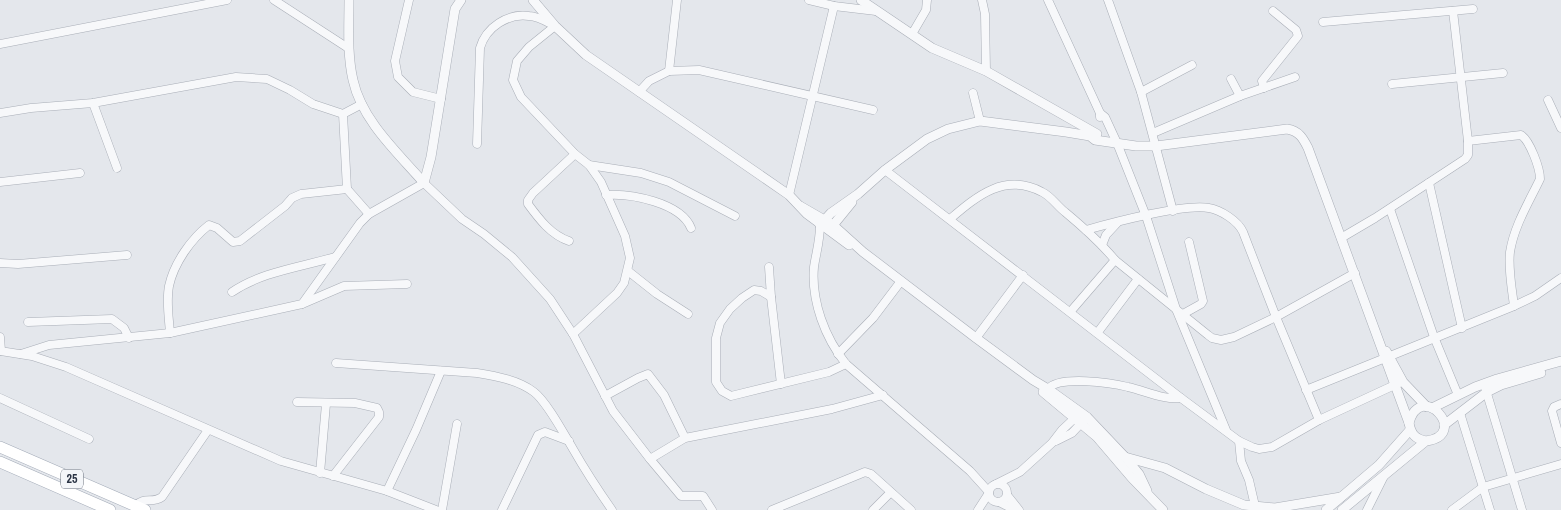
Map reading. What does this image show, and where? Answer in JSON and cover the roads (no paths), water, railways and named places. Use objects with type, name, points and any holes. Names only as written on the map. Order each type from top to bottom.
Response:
[{"type":"main road","name":"25","points":[[0,447],[140,508]]},
{"type":"main road","name":"25","points":[[0,462],[110,510]]},
{"type":"street","points":[[0,44],[227,0]]},
{"type":"street","points":[[274,0],[348,48]]},
{"type":"street","points":[[349,0],[348,48],[354,81],[362,104],[378,130],[424,183],[462,219],[512,257],[550,298],[574,334],[613,411],[681,496],[703,496],[712,510]]},
{"type":"street","points":[[409,0],[396,61],[398,77],[413,92],[441,99]]},
{"type":"street","points":[[302,304],[360,223],[369,214],[424,183],[432,157],[455,10],[461,0]]},
{"type":"street","points":[[533,0],[555,26],[586,55],[789,196],[847,245],[863,252],[976,338],[1048,389],[1125,457],[1139,474],[1146,491]]},
{"type":"street","points":[[669,70],[677,0]]},
{"type":"street","points":[[809,0],[834,6],[876,11]]},
{"type":"street","points":[[861,0],[932,48],[986,71],[1058,111],[1094,135],[1115,143],[1138,143],[1142,146],[1156,146],[1287,129],[1294,130],[1300,135],[1308,148],[1380,342],[1399,383],[1410,426],[1416,438],[1426,442]]},
{"type":"street","points":[[912,34],[926,10],[927,0]]},
{"type":"street","points":[[982,0],[985,14],[986,71]]},
{"type":"street","points":[[1048,0],[1100,113],[1105,117],[1146,216],[1179,311],[1227,432]]},
{"type":"street","points":[[1108,0],[1141,92],[1173,211]]},
{"type":"street","points":[[789,196],[834,6]]},
{"type":"street","points":[[1323,22],[1472,9]]},
{"type":"street","points":[[1264,88],[1262,81],[1298,36],[1296,30],[1273,11]]},
{"type":"street","points":[[1341,238],[1390,209],[1467,157],[1468,141],[1453,12]]},
{"type":"street","points":[[477,144],[480,48],[487,34],[503,20],[512,16],[531,16],[555,26]]},
{"type":"street","points":[[555,26],[529,47],[517,61],[513,80],[521,97],[575,154],[589,165],[601,182],[625,236],[630,258],[624,283],[617,293],[574,334]]},
{"type":"street","points":[[1141,92],[1192,64]]},
{"type":"street","points":[[639,92],[649,81],[669,70],[699,70],[873,110]]},
{"type":"street","points":[[1392,84],[1503,73]]},
{"type":"street","points":[[0,113],[31,108],[94,103],[236,77],[267,80],[290,90],[313,104],[343,114],[362,104]]},
{"type":"street","points":[[1153,133],[1240,96],[1294,77]]},
{"type":"street","points":[[1231,79],[1240,96]]},
{"type":"street","points":[[973,93],[980,121]]},
{"type":"street","points":[[1548,100],[1561,128]]},
{"type":"street","points":[[94,103],[117,168]]},
{"type":"street","points":[[1058,111],[1061,122],[1069,132]]},
{"type":"street","points":[[343,114],[347,189],[369,214]]},
{"type":"street","points":[[1069,132],[1073,126],[1071,119]]},
{"type":"street","points":[[992,489],[846,364],[838,354],[830,341],[820,315],[814,284],[814,266],[825,227],[885,170],[927,139],[948,129],[980,121],[1094,135]]},
{"type":"street","points":[[1468,141],[1520,135],[1528,143],[1539,171],[1540,179],[1514,235],[1511,246],[1510,280],[1514,306]]},
{"type":"street","points":[[569,242],[559,238],[538,218],[528,204],[528,200],[533,193],[575,154]]},
{"type":"street","points":[[589,165],[641,173],[669,182],[735,216]]},
{"type":"street","points":[[885,170],[1239,441],[1259,449],[1267,448],[1320,420],[1399,383]]},
{"type":"street","points":[[0,182],[80,173]]},
{"type":"street","points":[[1429,183],[1462,328]]},
{"type":"street","points":[[950,219],[985,192],[1002,186],[1018,184],[1044,192],[1102,245],[1115,260],[1212,338],[1221,340],[1234,337],[1276,317],[1354,273]]},
{"type":"street","points":[[170,333],[169,287],[175,268],[184,254],[209,225],[217,228],[232,242],[240,241],[292,198],[301,194],[347,189]]},
{"type":"street","points":[[606,195],[617,194],[638,197],[658,203],[682,214],[691,228]]},
{"type":"street","points":[[1086,230],[1146,216],[1193,208],[1209,208],[1222,214],[1241,228],[1306,390],[1320,420]]},
{"type":"street","points":[[1390,209],[1434,338],[1458,395]]},
{"type":"street","points":[[1102,245],[1106,235],[1118,222]]},
{"type":"street","points":[[1179,311],[1201,304],[1203,301],[1189,242]]},
{"type":"street","points":[[0,263],[18,264],[127,256]]},
{"type":"street","points":[[232,292],[242,285],[259,278],[335,257]]},
{"type":"street","points":[[1071,311],[1115,260]]},
{"type":"street","points":[[769,267],[781,384]]},
{"type":"street","points":[[628,271],[657,294],[688,314]]},
{"type":"street","points":[[976,338],[1023,274]]},
{"type":"street","points":[[1098,332],[1138,278]]},
{"type":"street","points":[[1306,390],[1514,306],[1535,296],[1561,278]]},
{"type":"street","points":[[838,354],[873,318],[901,281]]},
{"type":"street","points":[[21,354],[50,345],[170,333],[302,304],[344,286],[408,284]]},
{"type":"street","points":[[771,297],[761,291],[754,290],[730,309],[720,323],[716,338],[716,382],[722,391],[731,396],[829,372],[846,364]]},
{"type":"street","points":[[28,322],[112,319],[124,328],[129,338]]},
{"type":"street","points":[[0,337],[1,351],[44,359],[66,367],[281,461],[387,491],[436,510]]},
{"type":"street","points":[[1444,425],[1460,413],[1486,388],[1561,361]]},
{"type":"street","points":[[336,363],[498,376],[518,383],[535,393],[556,420],[612,510]]},
{"type":"street","points":[[1326,510],[1379,465],[1410,426],[1411,417],[1415,411],[1458,395],[1502,385],[1561,366]]},
{"type":"street","points":[[387,491],[441,371]]},
{"type":"street","points":[[605,396],[648,374],[664,395],[685,438]]},
{"type":"street","points":[[1033,380],[1045,393],[1080,418],[1132,478],[1163,510]]},
{"type":"street","points":[[1048,389],[1052,385],[1061,382],[1115,384],[1166,398],[1181,398]]},
{"type":"street","points":[[1343,510],[1426,442],[1438,437],[1442,432],[1444,425],[1441,414],[1399,383]]},
{"type":"street","points":[[1486,388],[1522,510]]},
{"type":"street","points":[[650,459],[685,438],[832,409],[883,395]]},
{"type":"street","points":[[0,398],[89,439]]},
{"type":"street","points":[[297,402],[326,404],[356,403],[377,408],[379,412],[379,416],[333,476]]},
{"type":"street","points":[[320,473],[326,404]]},
{"type":"street","points":[[1561,404],[1554,407],[1552,411],[1561,443]]},
{"type":"street","points":[[1460,413],[1490,510]]},
{"type":"street","points":[[978,510],[992,489],[1020,472],[1052,443],[1062,430],[1080,418]]},
{"type":"street","points":[[442,510],[457,424]]},
{"type":"street","points":[[140,508],[144,500],[155,500],[162,497],[208,430]]},
{"type":"street","points":[[502,510],[538,435],[544,432],[568,442]]},
{"type":"street","points":[[1239,441],[1241,461],[1249,480],[1255,506]]},
{"type":"street","points":[[1125,457],[1165,468],[1221,496],[1244,505],[1276,508],[1341,497]]},
{"type":"street","points":[[1452,510],[1483,487],[1561,464]]},
{"type":"street","points":[[772,510],[865,472],[871,474],[911,510]]},
{"type":"street","points":[[983,510],[1003,500],[1020,472]]},
{"type":"street","points":[[1367,510],[1385,475]]},
{"type":"street","points":[[992,489],[1003,486],[1019,510]]},
{"type":"street","points":[[992,489],[992,499],[1015,510]]},
{"type":"street","points":[[873,510],[890,493]]}]
